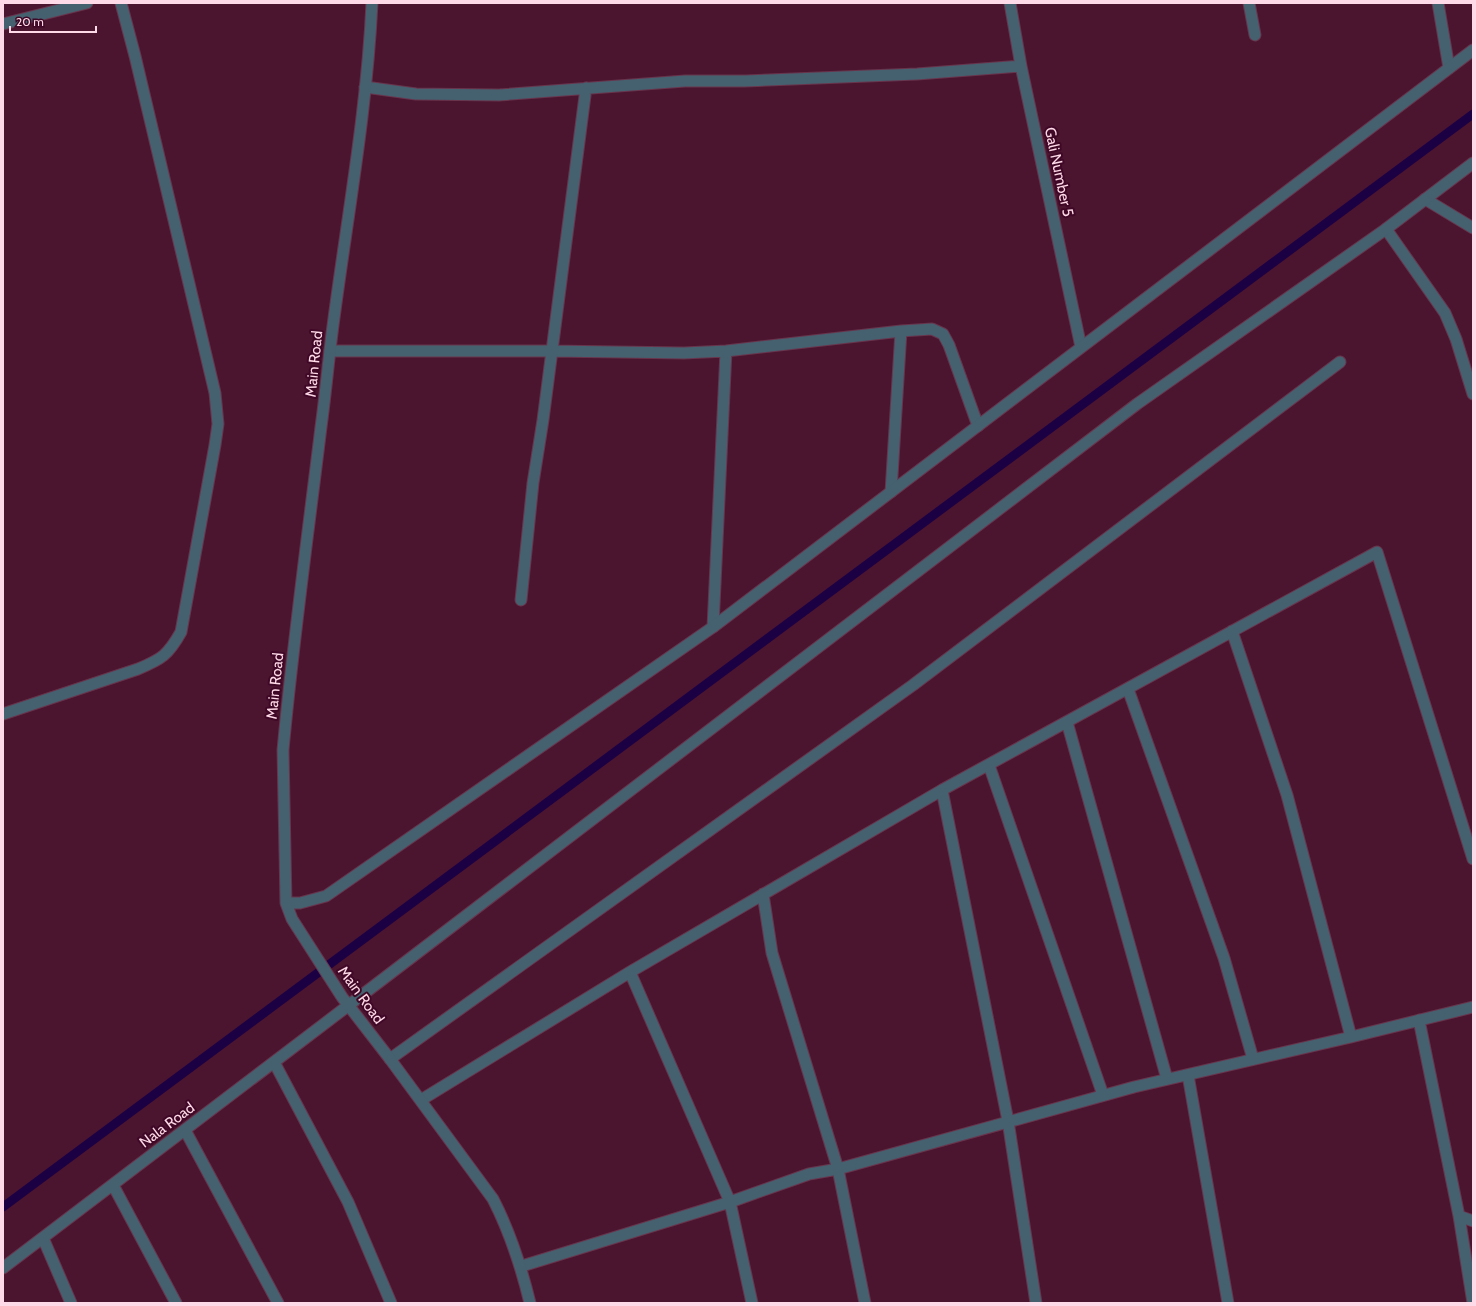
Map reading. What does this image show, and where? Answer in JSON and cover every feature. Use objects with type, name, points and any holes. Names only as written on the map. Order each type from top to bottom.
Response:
[{"type":"street","points":[[3,24],[86,3]]},
{"type":"street","points":[[3,714],[138,669],[154,662],[171,650],[181,632],[215,445],[218,424],[215,393],[137,64],[121,3]]},
{"type":"street","name":"Main Road","points":[[372,3],[365,88],[330,351],[298,610],[283,750],[286,903],[292,919],[345,1001],[421,1100],[493,1200],[505,1223],[522,1266],[530,1303]]},
{"type":"street","name":"Gali Number 5","points":[[1010,3],[1021,66],[1081,347]]},
{"type":"street","points":[[1249,3],[1255,35]]},
{"type":"street","points":[[1438,3],[1449,68]]},
{"type":"street","points":[[286,903],[306,902],[326,896],[713,627],[1473,50]]},
{"type":"street","points":[[365,88],[416,94],[499,95],[685,81],[745,81],[917,74],[1021,66]]},
{"type":"street","points":[[521,600],[533,483],[552,351],[586,88]]},
{"type":"street","name":"Nala Road","points":[[3,1268],[274,1062],[345,1001],[1137,404],[1386,229],[1473,163]]},
{"type":"street","points":[[1425,199],[1473,228]]},
{"type":"street","points":[[1386,229],[1445,313],[1456,339],[1473,394]]},
{"type":"street","points":[[330,351],[552,351],[684,353],[726,351],[932,329],[943,334],[950,345],[978,426]]},
{"type":"street","points":[[891,492],[902,331]]},
{"type":"street","points":[[713,627],[726,351]]},
{"type":"street","points":[[390,1059],[913,685],[1340,362]]},
{"type":"street","points":[[421,1100],[630,972],[942,790],[1377,552],[1473,859]]},
{"type":"street","points":[[1232,631],[1287,795],[1351,1037]]},
{"type":"street","points":[[1128,689],[1224,958],[1253,1059]]},
{"type":"street","points":[[1067,722],[1167,1079]]},
{"type":"street","points":[[989,765],[1103,1095]]},
{"type":"street","points":[[942,790],[1008,1121],[1036,1303]]},
{"type":"street","points":[[763,894],[772,953],[838,1169],[865,1303]]},
{"type":"street","points":[[630,972],[730,1202],[752,1303]]},
{"type":"street","points":[[522,1266],[730,1202],[809,1174],[838,1169],[1103,1095],[1473,1007]]},
{"type":"street","points":[[1419,1020],[1459,1216],[1473,1303]]},
{"type":"street","points":[[274,1062],[348,1202],[391,1303]]},
{"type":"street","points":[[1188,1074],[1228,1303]]},
{"type":"street","points":[[185,1130],[278,1303]]},
{"type":"street","points":[[112,1185],[176,1303]]},
{"type":"street","points":[[1459,1216],[1473,1221]]},
{"type":"street","points":[[43,1238],[71,1303]]},
{"type":"waterway","points":[[3,1207],[1473,114]]}]
